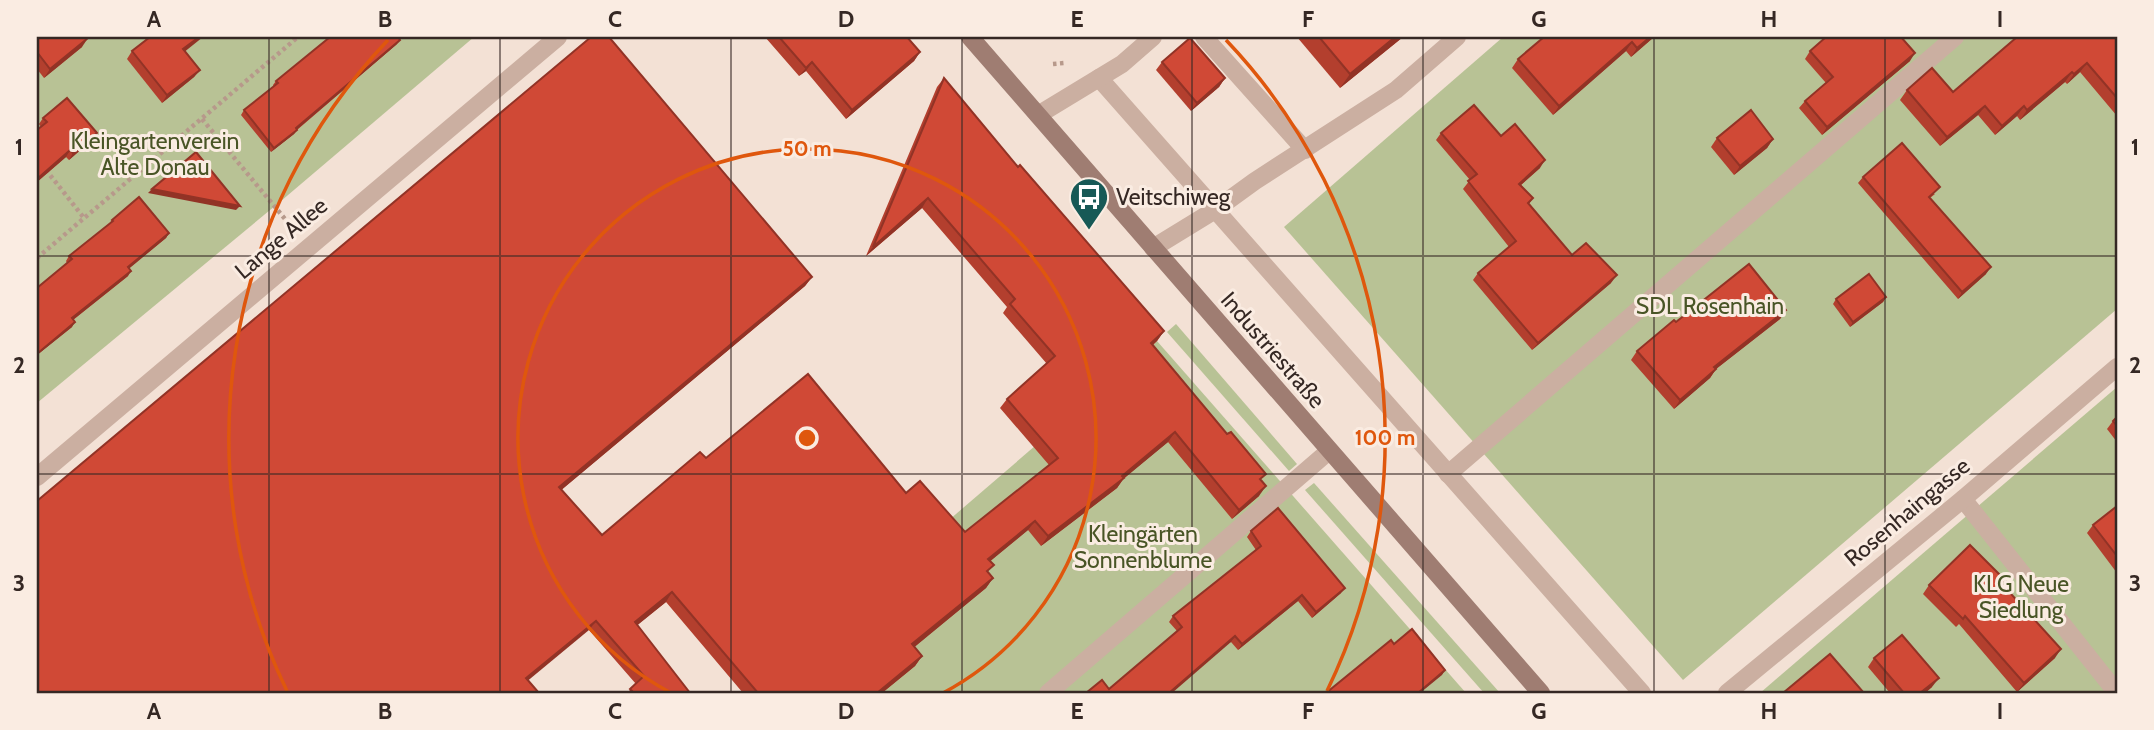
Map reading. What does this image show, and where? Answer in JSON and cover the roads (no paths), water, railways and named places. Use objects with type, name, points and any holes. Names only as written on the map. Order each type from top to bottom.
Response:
[{"type":"street","name":"Lange Allee","points":[[37,477],[558,37]]},
{"type":"street","name":"Industriestraße","points":[[970,37],[1541,693]]},
{"type":"street","points":[[1038,115],[1122,64],[1153,37]]},
{"type":"street","points":[[1204,37],[1305,150]]},
{"type":"street","points":[[1153,248],[1396,90],[1457,37]]},
{"type":"street","points":[[1448,474],[1955,37]]},
{"type":"street","points":[[1099,78],[1642,693]]},
{"type":"street","name":"Rosenhaingasse","points":[[1727,693],[1963,499],[2117,367]]},
{"type":"street","points":[[1048,693],[1329,451]]},
{"type":"street","points":[[1963,499],[2117,693]]},
{"type":"place","name":"Veitschiweg","points":[[1089,231]]},
{"type":"park label","name":"Kleingartenverein Alte Donau","points":[[155,154]]},
{"type":"park label","name":"SDL Rosenhain","points":[[1710,306]]},
{"type":"park label","name":"Kleingärten Sonnenblume","points":[[1143,547]]},
{"type":"park label","name":"KLG Neue Siedlung","points":[[2021,597]]}]
